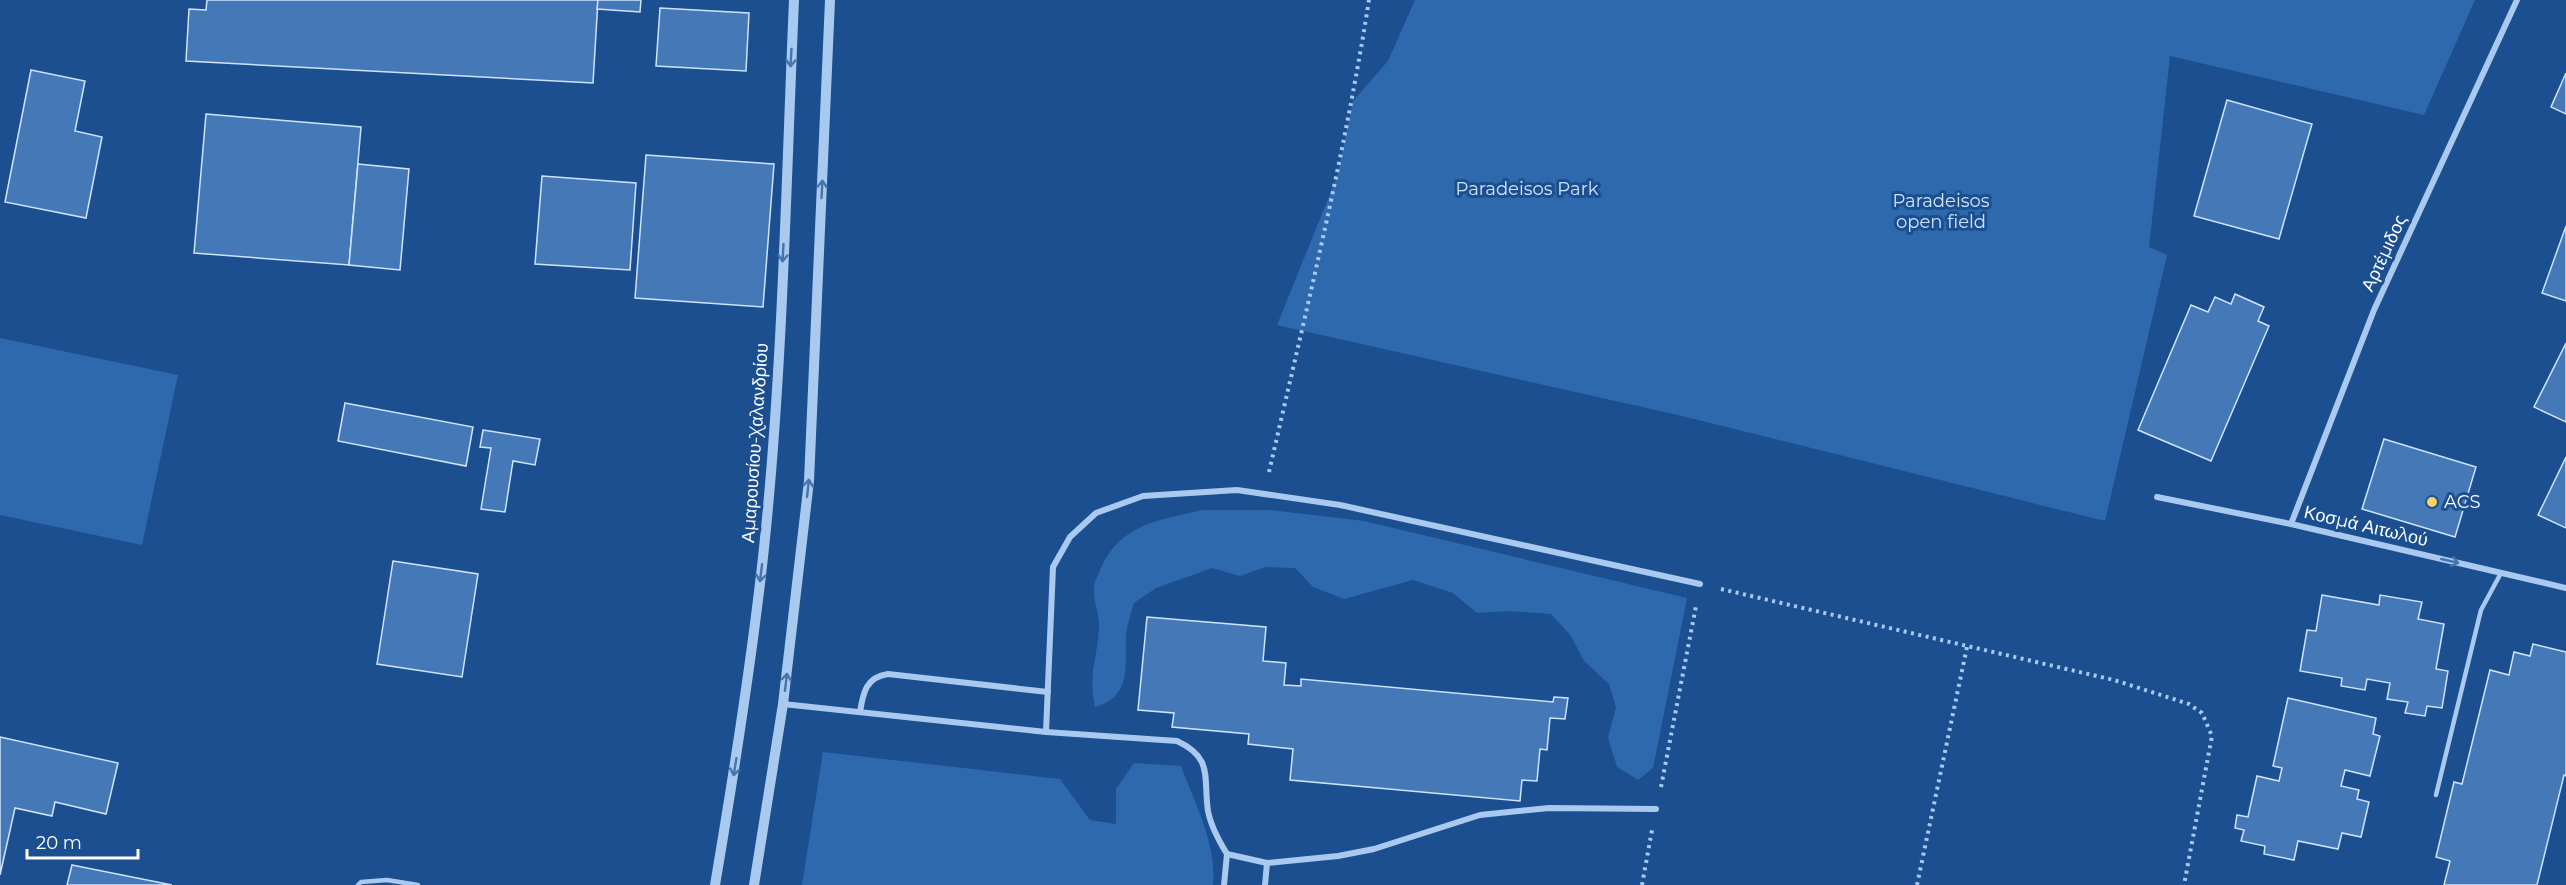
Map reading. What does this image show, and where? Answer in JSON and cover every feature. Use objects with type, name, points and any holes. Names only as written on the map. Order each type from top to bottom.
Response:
[{"type":"street","name":"Αμαρουσίου-Χαλανδρίου","points":[[715,885],[744,708],[764,547],[778,358],[794,0]]},
{"type":"street","points":[[754,885],[783,704],[809,481],[830,0]]},
{"type":"street","name":"Αρτέμιδος","points":[[2291,524],[2374,310],[2454,142],[2517,0]]},
{"type":"street","points":[[1046,732],[1053,567],[1070,537],[1096,513],[1143,496],[1237,490],[1340,506],[1700,585]]},
{"type":"street","name":"Κοσμά Αιτωλού","points":[[2157,496],[2291,524],[2566,588]]},
{"type":"street","points":[[860,712],[864,691],[871,680],[888,674],[1048,692]]},
{"type":"street","points":[[783,704],[1046,732],[1166,739],[1188,746],[1195,751],[1205,766],[1208,811],[1218,841],[1227,854],[1224,885]]},
{"type":"street","points":[[1227,854],[1267,863],[1338,856],[1374,849],[1480,815],[1549,808],[1656,809]]},
{"type":"street","points":[[1265,885],[1267,863]]},
{"type":"lane","points":[[2436,795],[2481,610],[2501,573]]},
{"type":"lane","points":[[358,885],[361,882],[387,880],[418,885]]},
{"type":"path","points":[[1264,494],[1344,145],[1369,0]]},
{"type":"path","points":[[1642,885],[1700,585],[2114,680],[2188,704],[2202,713],[2212,736],[2184,885]]},
{"type":"path","points":[[1917,885],[1967,647]]},
{"type":"green space","name":"Paradeisos open field","points":[[1415,0],[2475,0],[2424,115],[2170,56],[2149,247],[2167,255],[2105,521],[1678,415],[1277,325],[1337,177],[1353,101],[1388,61]]},
{"type":"green space","points":[[0,338],[178,375],[142,545],[0,515]]},
{"type":"green space","points":[[1203,510],[1269,510],[1364,521],[1687,598],[1653,768],[1638,780],[1617,767],[1608,738],[1616,707],[1609,684],[1584,661],[1571,636],[1551,614],[1508,611],[1477,613],[1453,593],[1413,580],[1344,599],[1313,587],[1295,568],[1265,567],[1240,576],[1212,568],[1156,588],[1134,603],[1127,632],[1126,669],[1121,688],[1107,702],[1095,707],[1092,686],[1099,624],[1094,586],[1108,555],[1129,533],[1142,526]]},
{"type":"green space","points":[[823,752],[1060,779],[1090,820],[1116,824],[1116,789],[1134,763],[1181,766],[1208,840],[1212,855],[1213,885],[802,885]]},
{"type":"building","points":[[207,0],[598,0],[593,83],[186,61],[189,9],[206,10]]},
{"type":"building","points":[[598,0],[641,0],[640,12],[597,9]]},
{"type":"building","points":[[660,8],[749,13],[746,71],[656,66]]},
{"type":"building","points":[[31,70],[85,81],[75,131],[102,137],[86,218],[5,202]]},
{"type":"building","points":[[2566,73],[2566,114],[2551,107]]},
{"type":"building","points":[[2227,100],[2312,124],[2279,239],[2194,216]]},
{"type":"building","points":[[206,114],[361,127],[349,265],[194,253]]},
{"type":"building","points":[[646,155],[774,164],[763,307],[635,298]]},
{"type":"building","points":[[358,164],[409,169],[400,270],[349,265]]},
{"type":"building","points":[[542,176],[636,183],[630,270],[535,264]]},
{"type":"building","points":[[2566,226],[2566,301],[2542,293]]},
{"type":"building","points":[[2235,294],[2264,307],[2258,321],[2269,326],[2211,461],[2138,430],[2191,305],[2208,312],[2215,297],[2231,304]]},
{"type":"building","points":[[2566,343],[2566,422],[2534,407]]},
{"type":"building","points":[[345,403],[473,427],[466,466],[338,441]]},
{"type":"building","points":[[483,430],[540,439],[535,465],[513,461],[505,512],[481,509],[491,448],[480,447]]},
{"type":"building","points":[[2384,439],[2476,467],[2455,537],[2362,509]]},
{"type":"building","points":[[2566,457],[2566,528],[2538,515]]},
{"type":"building","points":[[393,561],[478,574],[462,677],[377,664]]},
{"type":"building","points":[[2322,595],[2379,605],[2380,595],[2422,602],[2418,619],[2444,624],[2436,669],[2448,671],[2442,708],[2427,706],[2425,716],[2405,713],[2408,702],[2387,699],[2390,683],[2367,679],[2365,690],[2341,686],[2342,678],[2300,671],[2307,630],[2316,631]]},
{"type":"building","points":[[1147,617],[1266,627],[1263,661],[1286,663],[1284,685],[1301,686],[1301,679],[1553,702],[1554,697],[1568,698],[1565,719],[1550,718],[1547,750],[1540,749],[1537,781],[1522,780],[1520,801],[1290,780],[1293,749],[1248,744],[1249,734],[1172,727],[1174,713],[1138,710]]},
{"type":"building","points":[[2533,644],[2566,652],[2566,776],[2564,775],[2537,885],[2444,885],[2450,861],[2436,857],[2454,782],[2462,784],[2490,670],[2509,675],[2514,652],[2530,656]]},
{"type":"building","points":[[2288,698],[2376,718],[2373,734],[2380,736],[2370,776],[2345,770],[2341,786],[2359,790],[2357,799],[2369,802],[2361,837],[2342,833],[2338,849],[2298,841],[2294,860],[2264,854],[2265,846],[2241,841],[2244,830],[2235,828],[2237,815],[2248,817],[2257,776],[2279,781],[2282,768],[2273,766]]},
{"type":"building","points":[[0,737],[118,763],[106,814],[55,802],[52,816],[15,808],[0,875]]},
{"type":"building","points":[[72,865],[172,885],[67,885]]},
{"type":"place","name":"ACS","points":[[2432,502]]},
{"type":"park label","name":"Paradeisos Park","points":[[1527,189]]}]
